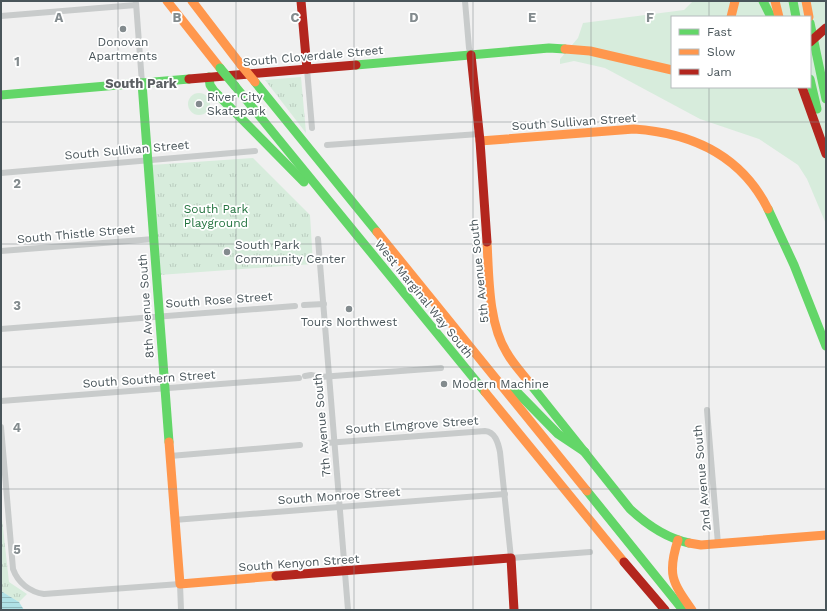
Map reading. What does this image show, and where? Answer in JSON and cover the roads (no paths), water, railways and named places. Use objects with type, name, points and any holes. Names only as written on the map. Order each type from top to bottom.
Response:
[{"type":"main road","name":"West Marginal Way South","points":[[167,1],[351,229],[665,610]]},
{"type":"main road","name":"West Marginal Way South","points":[[192,1],[241,65],[683,610]]},
{"type":"main road","points":[[301,1],[307,69]]},
{"type":"main road","points":[[731,16],[735,1]]},
{"type":"main road","points":[[763,1],[770,16]]},
{"type":"main road","points":[[775,1],[779,16]]},
{"type":"main road","points":[[793,1],[796,16]]},
{"type":"main road","points":[[806,1],[809,16]]},
{"type":"main road","points":[[811,28],[826,99]]},
{"type":"main road","points":[[811,41],[826,28]]},
{"type":"main road","name":"South Cloverdale Street","points":[[1,94],[561,48],[590,51],[671,70]]},
{"type":"main road","name":"5th Avenue South","points":[[471,55],[492,298],[494,316],[500,341],[513,363],[630,509],[652,528],[678,540]]},
{"type":"main road","name":"South Cloverdale Street","points":[[626,59],[636,66],[671,75]]},
{"type":"main road","points":[[210,77],[210,85],[214,91],[351,229]]},
{"type":"main road","name":"8th Avenue South","points":[[142,83],[164,389],[180,584]]},
{"type":"main road","points":[[811,83],[826,147]]},
{"type":"main road","points":[[802,88],[826,154]]},
{"type":"main road","name":"South Sullivan Street","points":[[479,138],[650,129],[685,136],[713,150],[735,166],[762,199],[788,252],[826,346]]},
{"type":"main road","points":[[434,302],[538,415],[558,434],[585,452]]},
{"type":"main road","points":[[692,610],[675,584],[672,575],[671,564],[678,540],[695,544],[718,544],[826,535]]},
{"type":"main road","points":[[510,558],[514,610]]},
{"type":"main road","name":"South Kenyon Street","points":[[180,584],[510,558]]},
{"type":"street","name":"5th Avenue South","points":[[465,1],[469,48],[471,55]]},
{"type":"street","points":[[1,16],[136,3]]},
{"type":"street","name":"8th Avenue South","points":[[136,3],[142,83]]},
{"type":"street","points":[[307,69],[312,128]]},
{"type":"street","name":"South Sullivan Street","points":[[327,145],[479,138]]},
{"type":"street","name":"South Sullivan Street","points":[[1,172],[255,151]]},
{"type":"street","name":"South Thistle Street","points":[[1,251],[154,239]]},
{"type":"street","name":"7th Avenue South","points":[[318,239],[336,442],[348,610]]},
{"type":"street","points":[[304,305],[324,304]]},
{"type":"street","name":"South Rose Street","points":[[1,329],[295,306]]},
{"type":"street","name":"South Southern Street","points":[[1,401],[164,389],[311,375],[320,377],[441,368]]},
{"type":"street","name":"2nd Avenue South","points":[[707,410],[718,544]]},
{"type":"street","points":[[1,427],[3,465]]},
{"type":"street","name":"South Elmgrove Street","points":[[326,443],[484,431],[490,432],[496,439],[500,452],[505,494]]},
{"type":"street","points":[[170,456],[300,445]]},
{"type":"street","name":"South Kenyon Street","points":[[3,465],[12,562],[16,577],[29,589],[44,594],[180,584]]},
{"type":"street","points":[[505,494],[510,558]]},
{"type":"street","name":"South Monroe Street","points":[[174,520],[505,494]]},
{"type":"street","name":"South Kenyon Street","points":[[510,558],[590,552]]},
{"type":"street","name":"8th Avenue South","points":[[180,584],[181,610]]},
{"type":"water","points":[[1,591],[19,602],[24,610],[1,610]]},
{"type":"place","name":"Donovan Apartments","points":[[123,29]]},
{"type":"place","name":"River City Skatepark","points":[[199,104]]},
{"type":"place","name":"South Park Community Center","points":[[227,252]]},
{"type":"place","name":"Tours Northwest","points":[[349,309]]},
{"type":"place","name":"Modern Machine","points":[[444,384]]},
{"type":"district","name":"South Park","points":[[141,83]]},
{"type":"park label","name":"South Park Playground","points":[[216,216]]}]
